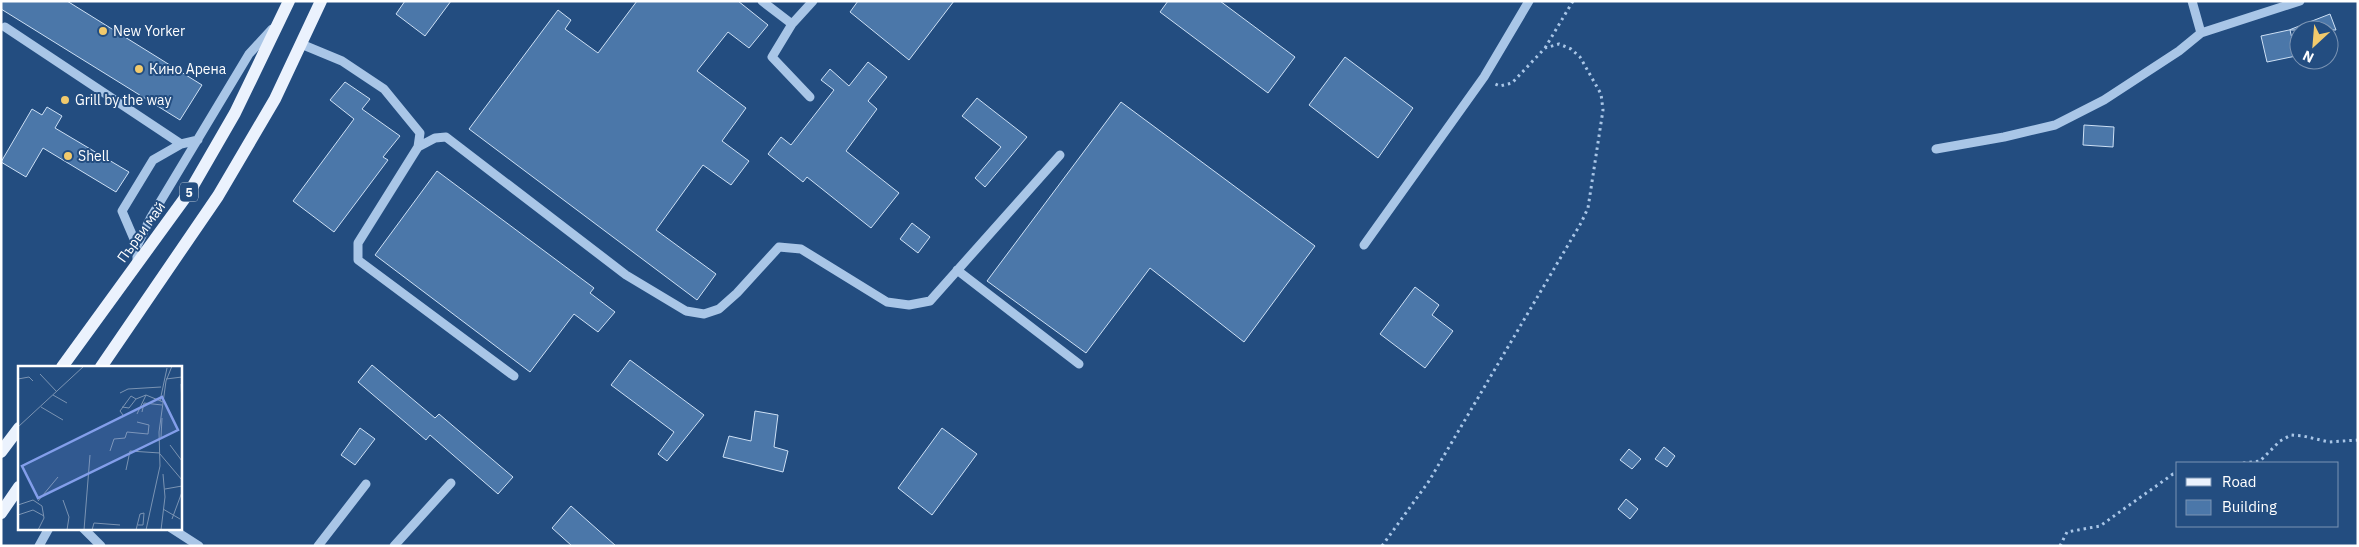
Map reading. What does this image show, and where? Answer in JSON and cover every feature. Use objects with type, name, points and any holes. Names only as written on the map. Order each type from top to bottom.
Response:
[{"type":"main road","name":"Първи май","points":[[63,366],[190,191],[235,113],[289,1]]},
{"type":"main road","name":"5","points":[[102,366],[218,196],[275,99],[321,1]]},
{"type":"main road","points":[[1,452],[18,429]]},
{"type":"main road","points":[[1,513],[18,488]]},
{"type":"street","points":[[762,1],[792,24]]},
{"type":"street","points":[[810,97],[772,58],[792,24],[813,1]]},
{"type":"street","points":[[1364,244],[1484,77],[1529,1]]},
{"type":"street","points":[[2192,1],[2201,33]]},
{"type":"street","points":[[1936,149],[2004,137],[2055,125],[2104,100],[2179,51],[2201,33],[2300,1]]},
{"type":"street","points":[[137,246],[151,218],[249,54],[281,20]]},
{"type":"street","points":[[5,27],[181,144]]},
{"type":"street","points":[[301,44],[342,61],[384,89],[420,134],[418,148],[358,243],[358,260],[514,376]]},
{"type":"street","points":[[418,148],[434,138],[446,137],[626,275],[686,311],[704,314],[718,309],[737,293],[779,248],[801,249],[886,302],[909,305],[930,300],[1060,155]]},
{"type":"street","points":[[137,264],[137,246],[122,211],[153,160],[181,144],[198,140]]},
{"type":"street","points":[[957,270],[1079,364]]},
{"type":"street","points":[[394,546],[452,483]]},
{"type":"street","points":[[318,546],[366,484]]},
{"type":"street","points":[[38,546],[48,530]]},
{"type":"street","points":[[85,530],[101,546]]},
{"type":"street","points":[[174,530],[199,546]]},
{"type":"path","points":[[1484,77],[1500,86],[1512,82],[1545,48],[1574,1]]},
{"type":"path","points":[[1382,546],[1429,481],[1581,223],[1588,208],[1603,110],[1602,94],[1580,57],[1571,49],[1559,44],[1545,48]]},
{"type":"path","points":[[2249,462],[2260,460],[2280,441],[2291,435],[2329,442],[2358,440]]},
{"type":"path","points":[[2060,546],[2067,532],[2100,526],[2173,474],[2176,474]]},
{"type":"building","points":[[1,1],[67,1],[202,85],[180,120],[1,9]]},
{"type":"building","points":[[405,1],[451,1],[425,36],[396,14]]},
{"type":"building","points":[[637,1],[738,1],[768,25],[749,48],[728,32],[697,71],[746,108],[722,141],[749,161],[731,185],[703,165],[656,230],[716,274],[697,300],[469,129],[558,10],[571,20],[565,29],[598,53]]},
{"type":"building","points":[[858,1],[954,1],[909,60],[850,12]]},
{"type":"building","points":[[1168,1],[1220,1],[1295,57],[1268,93],[1160,12]]},
{"type":"building","points":[[2330,14],[2332,20],[2315,20]]},
{"type":"building","points":[[2289,30],[2289,57],[2267,62],[2261,36]]},
{"type":"building","points":[[1345,57],[1413,108],[1378,158],[1309,105]]},
{"type":"building","points":[[868,62],[887,77],[868,101],[877,109],[846,151],[899,193],[871,228],[807,177],[803,182],[768,154],[781,137],[791,145],[834,90],[821,80],[830,69],[849,86]]},
{"type":"building","points":[[345,82],[370,99],[362,109],[400,136],[383,157],[388,160],[334,232],[293,201],[354,119],[330,100]]},
{"type":"building","points":[[977,98],[1027,137],[985,187],[975,178],[1001,147],[962,116]]},
{"type":"building","points":[[1121,102],[1315,246],[1244,342],[1150,268],[1086,353],[987,281]]},
{"type":"building","points":[[47,107],[62,116],[55,128],[129,172],[116,192],[43,148],[26,177],[1,162],[32,109],[42,115]]},
{"type":"building","points":[[2084,125],[2114,127],[2113,147],[2083,145]]},
{"type":"building","points":[[437,171],[594,288],[590,293],[615,312],[598,332],[574,314],[530,372],[375,255]]},
{"type":"building","points":[[912,223],[930,237],[918,253],[900,239]]},
{"type":"building","points":[[1415,287],[1439,305],[1432,315],[1453,331],[1425,368],[1380,334]]},
{"type":"building","points":[[630,360],[704,415],[667,461],[658,454],[674,432],[611,385]]},
{"type":"building","points":[[372,365],[435,418],[439,414],[513,477],[498,494],[430,435],[426,440],[358,382]]},
{"type":"building","points":[[755,411],[778,415],[774,447],[788,451],[783,472],[723,457],[729,436],[751,441]]},
{"type":"building","points":[[360,428],[375,439],[355,465],[341,455]]},
{"type":"building","points":[[942,428],[977,454],[932,515],[898,488]]},
{"type":"building","points":[[1664,447],[1675,456],[1667,467],[1655,459]]},
{"type":"building","points":[[1629,449],[1641,459],[1632,469],[1620,460]]},
{"type":"building","points":[[1626,499],[1638,509],[1630,519],[1618,509]]},
{"type":"building","points":[[571,506],[616,546],[572,546],[552,528]]},
{"type":"place","name":"New Yorker","points":[[103,31]]},
{"type":"place","name":"Кино Арена","points":[[139,69]]},
{"type":"place","name":"Grill by the way","points":[[65,100]]},
{"type":"place","name":"Shell","points":[[68,156]]}]
